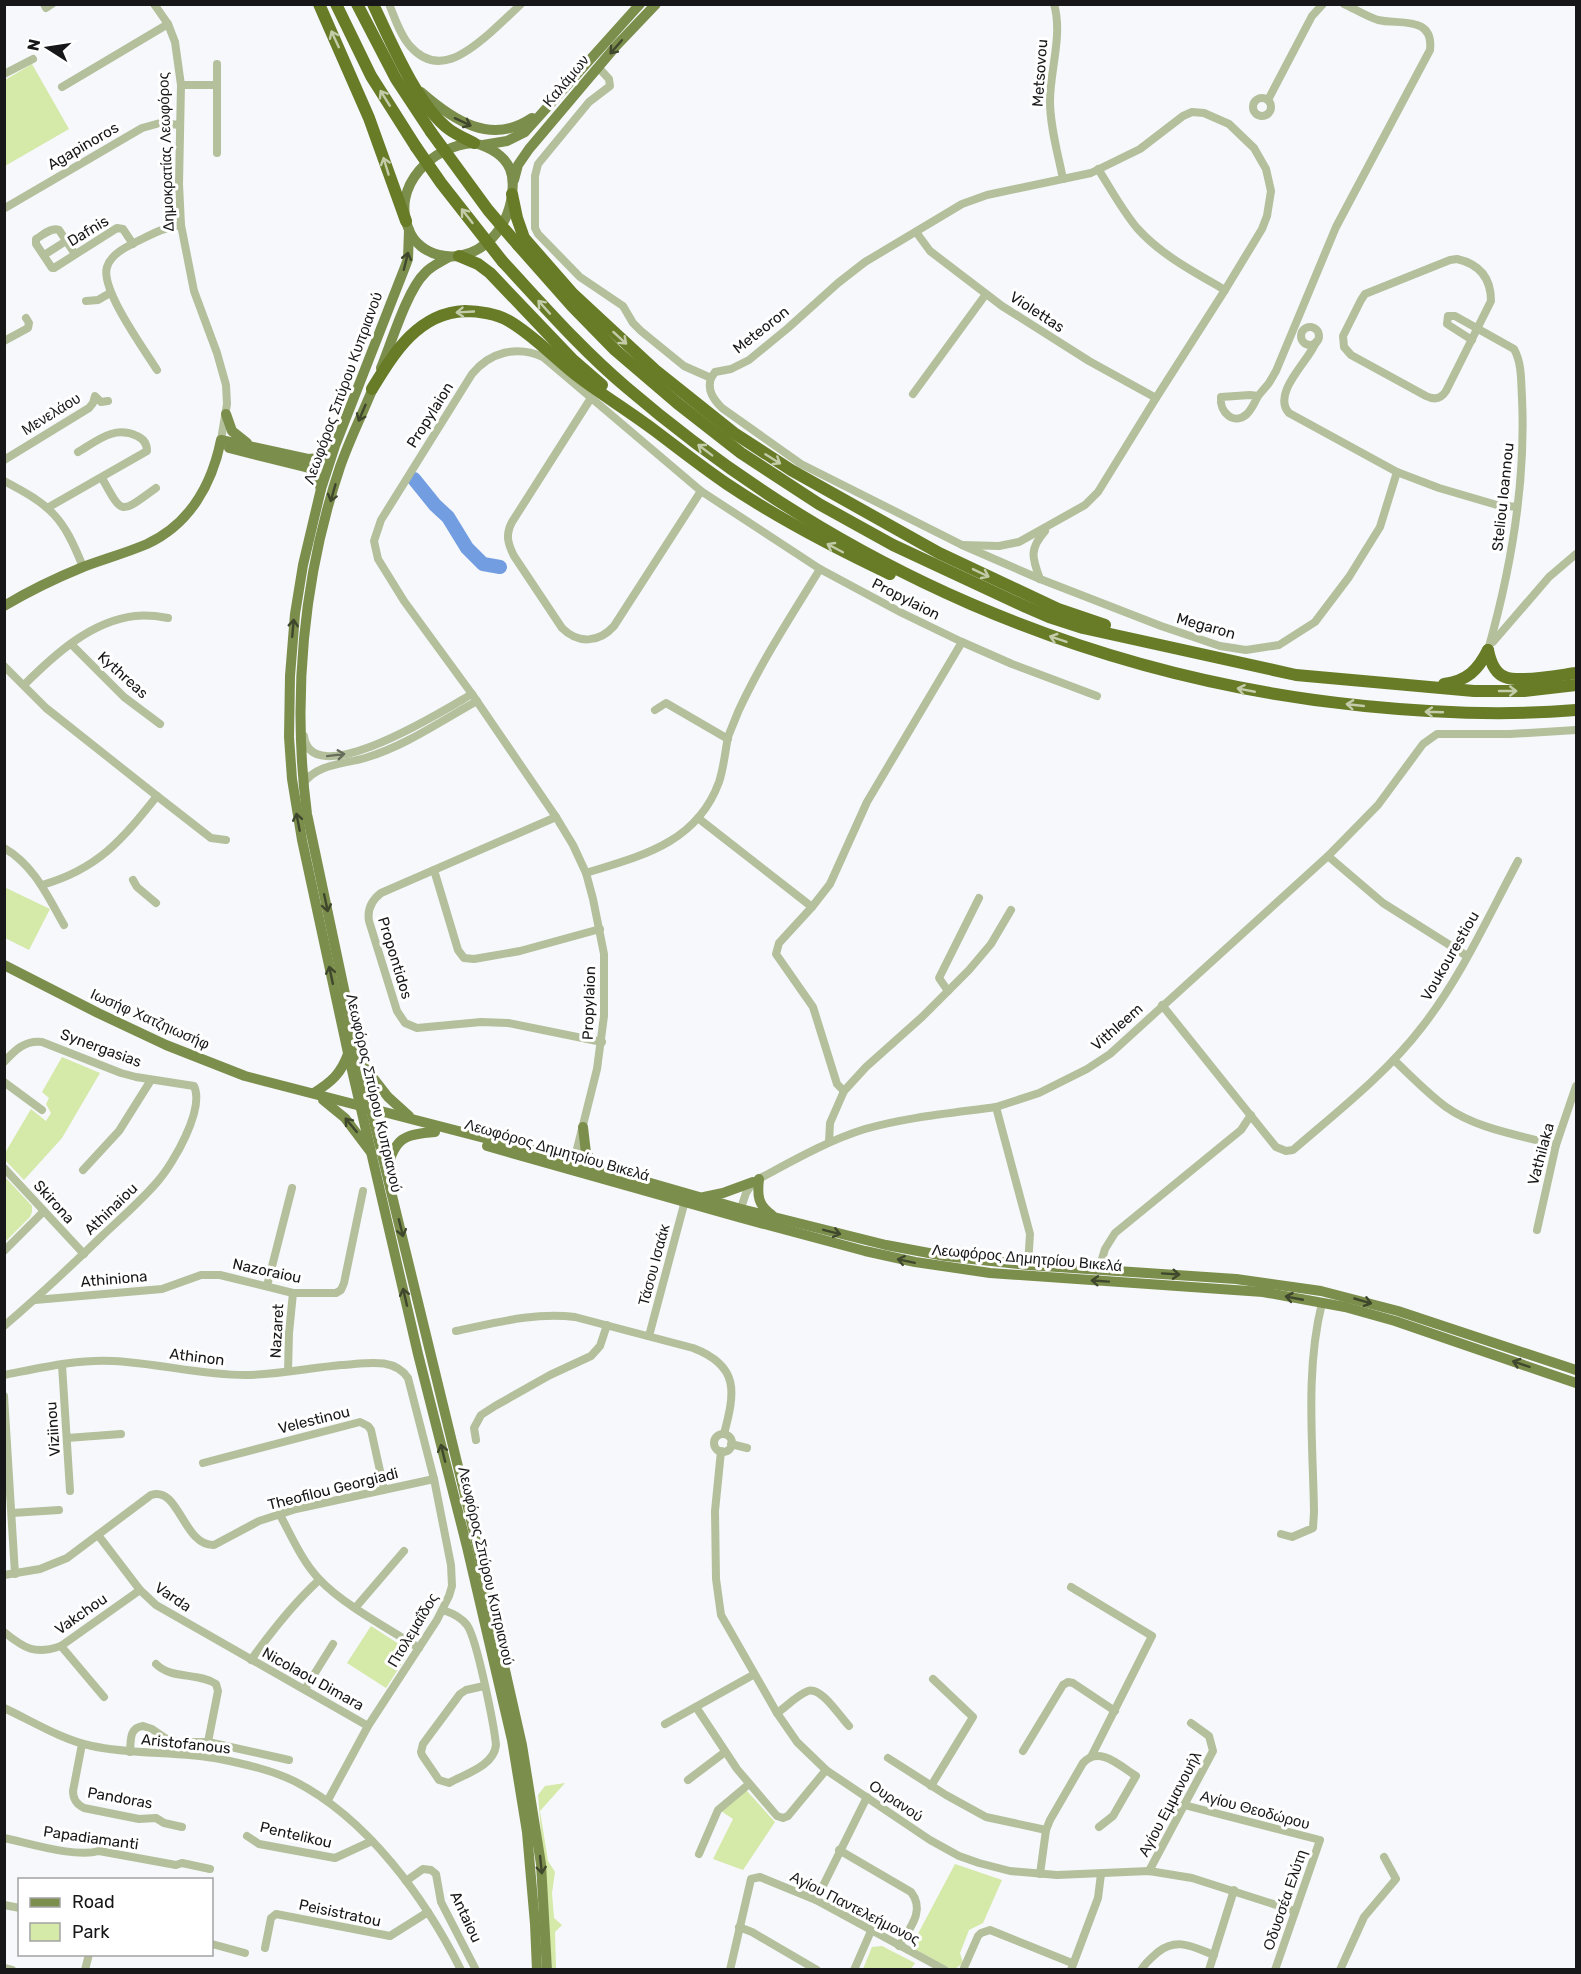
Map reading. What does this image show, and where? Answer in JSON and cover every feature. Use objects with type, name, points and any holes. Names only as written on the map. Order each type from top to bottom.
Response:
[{"type":"highway","points":[[319,4],[369,118],[407,226]]},
{"type":"highway","points":[[336,4],[371,76],[441,183],[503,262],[597,362],[727,467],[811,521],[907,574],[986,612]]},
{"type":"highway","points":[[357,4],[396,79],[431,132],[482,201],[572,306],[615,350],[741,453],[846,520],[969,581],[1064,622],[1184,651],[1296,675],[1474,691],[1524,692],[1576,685]]},
{"type":"highway","points":[[373,4],[416,88],[428,106],[449,129],[477,144]]},
{"type":"highway","points":[[512,190],[519,227],[529,245],[573,294],[655,370],[766,454],[969,581]]},
{"type":"highway","points":[[454,256],[478,264],[490,273],[572,359],[653,429]]},
{"type":"highway","points":[[372,389],[390,358],[422,326],[448,314],[465,311],[479,312],[507,320],[524,331],[579,377],[653,429],[703,468],[782,520],[845,553],[900,578],[1067,643],[1178,675],[1244,690],[1304,699],[1405,710],[1537,719],[1576,717]]},
{"type":"highway","points":[[818,486],[939,553],[1058,609],[1184,651]]},
{"type":"highway","points":[[1428,687],[1452,683],[1470,676],[1477,670],[1488,650]]},
{"type":"highway","points":[[1488,650],[1490,660],[1505,678],[1523,679],[1576,673]]},
{"type":"highway","points":[[1469,713],[1576,710]]},
{"type":"main road","name":"Καλάμων","points":[[477,144],[498,143],[525,132],[640,4]]},
{"type":"main road","name":"Καλάμων","points":[[512,190],[519,165],[529,149],[598,67],[656,4]]},
{"type":"main road","points":[[416,88],[459,121],[482,129],[499,130],[516,127],[548,108]]},
{"type":"main road","points":[[459,144],[477,144],[494,151],[510,169],[512,190],[505,220],[493,238],[474,252],[454,256],[427,251],[416,242],[407,226],[403,204],[408,189],[425,164],[439,153],[459,144]]},
{"type":"main road","name":"Λεωφόρος Σπύρου Κυπριανού","points":[[407,226],[409,248],[405,267],[335,446],[321,489],[303,565],[295,614],[290,676],[289,737],[296,810],[348,1053],[387,1171],[522,1745],[541,1864],[548,1970]]},
{"type":"main road","name":"Λεωφόρος Σπύρου Κυπριανού","points":[[454,256],[429,269],[418,281],[408,300],[340,466],[327,512],[309,600],[303,654],[303,784],[307,814],[359,1060],[373,1156],[419,1359],[467,1547],[517,1766],[531,1866],[537,1970]]},
{"type":"main road","points":[[226,414],[232,431],[251,450]]},
{"type":"main road","points":[[220,443],[309,468],[316,475],[321,489]]},
{"type":"main road","name":"Δημοκρατίας Λεωφόρος","points":[[4,606],[20,596],[83,567],[146,545],[166,533],[188,514],[209,482],[220,443]]},
{"type":"main road","points":[[214,466],[222,459],[251,450],[315,459],[324,456],[335,446]]},
{"type":"main road","name":"Ιωσήφ Χατζηιωσήφ","points":[[4,965],[166,1045],[245,1076],[367,1109]]},
{"type":"main road","points":[[348,1053],[338,1076],[318,1096],[345,1118],[373,1156]]},
{"type":"main road","points":[[359,1060],[388,1097],[414,1119]]},
{"type":"main road","name":"Λεωφόρος Δημητρίου Βικελά","points":[[367,1109],[414,1119],[865,1251],[915,1263],[1001,1274],[1263,1292],[1322,1303],[1395,1322],[1576,1383]]},
{"type":"main road","name":"Λεωφόρος Δημητρίου Βικελά","points":[[367,1109],[435,1132],[573,1165],[597,1167],[686,1198],[701,1197],[739,1213],[775,1217],[886,1245],[945,1256],[1028,1265],[1236,1279],[1321,1291],[1398,1311],[1576,1370]]},
{"type":"main road","points":[[583,1127],[586,1153],[597,1167]]},
{"type":"main road","points":[[387,1171],[392,1152],[401,1139],[411,1134],[435,1132]]},
{"type":"main road","points":[[701,1197],[723,1193],[756,1181],[759,1200],[775,1217]]},
{"type":"street","points":[[44,4],[46,8],[52,4]]},
{"type":"street","name":"Δημοκρατίας Λεωφόρος","points":[[154,4],[168,24],[175,42],[181,85],[179,183],[181,225],[195,291],[226,385],[226,414],[220,443]]},
{"type":"street","points":[[389,4],[409,46],[426,58],[439,61],[454,59],[469,51],[521,4]]},
{"type":"street","name":"Metsovou","points":[[1054,4],[1057,27],[1050,104],[1053,133],[1063,179]]},
{"type":"street","points":[[1268,100],[1312,16],[1323,4]]},
{"type":"street","points":[[1258,396],[1269,383],[1299,329],[1336,227],[1431,50],[1428,35],[1415,24],[1379,20],[1344,4]]},
{"type":"street","points":[[62,87],[168,24]]},
{"type":"street","points":[[4,74],[33,59]]},
{"type":"street","points":[[217,64],[217,153]]},
{"type":"street","points":[[598,67],[608,77],[610,86],[589,102],[538,164],[535,176],[535,228],[538,234],[580,277],[623,306],[633,323],[641,331],[684,366],[711,378]]},
{"type":"street","points":[[181,85],[217,86]]},
{"type":"street","name":"Meteoron","points":[[711,378],[716,372],[732,369],[748,360],[853,271],[955,208],[979,197],[1084,175],[1140,150],[1183,116],[1192,112],[1204,113],[1229,124],[1250,143],[1264,164],[1270,185],[1270,204],[1265,222],[1225,290]]},
{"type":"street","name":"Agapinoros","points":[[5,208],[142,128],[160,123],[180,125]]},
{"type":"street","points":[[962,545],[993,546],[1025,540],[1094,498],[1225,290],[1175,261],[1148,239],[1130,219],[1098,169]]},
{"type":"street","points":[[157,370],[110,293],[106,282],[107,265],[112,258],[132,244],[168,227],[181,225]]},
{"type":"street","name":"Dafnis","points":[[44,255],[52,268],[121,227],[132,244]]},
{"type":"street","points":[[66,240],[44,255],[36,244],[36,239],[57,229],[66,240],[75,254]]},
{"type":"street","name":"Violettas","points":[[916,232],[930,251],[1040,332],[1156,398]]},
{"type":"street","points":[[1453,259],[1462,260],[1478,268],[1486,278],[1491,301],[1472,340],[1446,391],[1442,396],[1433,399],[1351,355],[1342,340],[1365,294],[1453,259]]},
{"type":"street","points":[[86,301],[98,300],[110,293]]},
{"type":"street","points":[[913,394],[986,294]]},
{"type":"street","name":"Steliou Ioannou","points":[[1472,340],[1447,324],[1447,318],[1454,316],[1511,346],[1518,358],[1521,378],[1522,467],[1502,601],[1488,650]]},
{"type":"street","points":[[4,341],[28,328],[29,323],[26,318]]},
{"type":"street","points":[[1299,329],[1315,328],[1319,335],[1311,353],[1303,361],[1284,396],[1283,404],[1292,415],[1397,472],[1439,488],[1497,505],[1516,507]]},
{"type":"street","points":[[1299,329],[1304,342],[1310,345],[1316,342]]},
{"type":"street","points":[[1303,361],[1304,342]]},
{"type":"street","name":"Propylaion","points":[[573,1165],[602,1042],[605,991],[600,929],[586,873],[556,817],[404,601],[378,560],[374,541],[378,526],[472,374],[486,360],[505,352],[519,351],[537,355],[549,361],[701,491],[820,569],[962,642],[1012,664],[1097,696]]},
{"type":"street","name":"Megaron","points":[[711,378],[709,388],[717,403],[801,464],[962,545],[1040,579],[1161,626],[1220,646],[1246,650],[1279,645],[1315,622],[1349,577],[1380,527],[1397,472]]},
{"type":"street","name":"Μενελάου","points":[[4,459],[89,408],[95,396],[101,402],[108,401]]},
{"type":"street","points":[[591,398],[512,522],[507,534],[514,556],[562,628],[569,634],[582,639],[597,639],[614,626],[701,491]]},
{"type":"street","points":[[49,507],[144,454],[147,446],[143,439],[134,434],[118,431],[78,452]]},
{"type":"street","points":[[102,478],[120,507],[125,508],[156,488]]},
{"type":"street","points":[[4,481],[49,507],[73,541],[83,567]]},
{"type":"street","points":[[1040,579],[1033,551],[1038,540],[1050,526]]},
{"type":"street","points":[[1488,650],[1495,638],[1558,567],[1576,554]]},
{"type":"street","points":[[586,873],[652,852],[677,837],[698,819],[709,804],[720,780],[728,739],[755,676],[820,569]]},
{"type":"street","points":[[24,685],[46,662],[93,629],[115,620],[136,616],[168,618]]},
{"type":"street","points":[[844,1091],[837,1084],[813,1007],[776,954],[778,943],[830,885],[867,802],[962,642]]},
{"type":"street","name":"Kythreas","points":[[71,644],[124,697],[160,724]]},
{"type":"street","points":[[4,666],[46,708],[157,796],[211,838],[226,840]]},
{"type":"street","points":[[302,720],[304,740],[311,750],[321,755],[339,755],[394,737],[474,698]]},
{"type":"street","points":[[303,784],[316,771],[389,750],[474,698]]},
{"type":"street","points":[[655,710],[666,703],[728,739]]},
{"type":"street","name":"Vithleem","points":[[756,1181],[829,1142],[864,1130],[996,1107],[1039,1093],[1087,1070],[1110,1054],[1328,856],[1378,805],[1424,744],[1437,734],[1510,734],[1576,730]]},
{"type":"street","points":[[42,885],[78,871],[109,851],[126,835],[157,796]]},
{"type":"street","name":"Propontidos","points":[[556,817],[381,893],[373,901],[369,911],[370,925],[397,1011],[403,1021],[412,1027],[480,1022],[508,1023],[602,1042]]},
{"type":"street","points":[[698,819],[812,907]]},
{"type":"street","points":[[4,848],[23,862],[42,885],[64,925]]},
{"type":"street","points":[[1328,856],[1383,903],[1467,956]]},
{"type":"street","name":"Voukourestiou","points":[[1251,1115],[1276,1147],[1287,1151],[1293,1150],[1394,1060],[1422,1028],[1454,982],[1518,861]]},
{"type":"street","points":[[434,870],[458,950],[466,959],[520,951],[600,929]]},
{"type":"street","points":[[133,880],[137,887],[156,903]]},
{"type":"street","points":[[948,991],[939,978],[979,898]]},
{"type":"street","points":[[829,1142],[830,1123],[844,1091],[866,1067],[969,970],[991,944],[1011,910]]},
{"type":"street","points":[[1099,1269],[1104,1249],[1115,1233],[1241,1130],[1251,1115],[1162,1005]]},
{"type":"street","name":"Synergasias","points":[[4,1062],[19,1047],[38,1041],[107,1068],[151,1080],[195,1086]]},
{"type":"street","points":[[1394,1060],[1446,1107],[1469,1120],[1556,1145]]},
{"type":"street","points":[[83,1170],[119,1131],[151,1080]]},
{"type":"street","points":[[4,1082],[42,1110]]},
{"type":"street","name":"Athinaiou","points":[[4,1326],[84,1254],[149,1191],[169,1167],[192,1120],[197,1098],[195,1086]]},
{"type":"street","name":"Vathilaka","points":[[1537,1230],[1556,1145],[1576,1086]]},
{"type":"street","points":[[996,1107],[1030,1234],[1028,1265]]},
{"type":"street","name":"Skirona","points":[[4,1168],[84,1254]]},
{"type":"street","points":[[739,1213],[746,1193],[756,1181]]},
{"type":"street","points":[[267,1286],[292,1188]]},
{"type":"street","name":"Nazoraiou","points":[[193,1277],[217,1274],[292,1293],[332,1293],[341,1290],[363,1191]]},
{"type":"street","name":"Τάσου Ισαάκ","points":[[649,1336],[686,1198]]},
{"type":"street","points":[[4,1251],[44,1211]]},
{"type":"street","name":"Athiniona","points":[[34,1300],[162,1289],[193,1277]]},
{"type":"street","name":"Nazaret","points":[[288,1371],[292,1293]]},
{"type":"street","points":[[1281,1534],[1293,1536],[1313,1528],[1312,1371],[1315,1337],[1322,1303]]},
{"type":"street","points":[[456,1331],[532,1316],[555,1314],[608,1325],[710,1354],[723,1365],[731,1383],[732,1405],[724,1434]]},
{"type":"street","points":[[476,1440],[474,1428],[481,1415],[550,1375],[591,1356],[600,1346],[608,1325]]},
{"type":"street","name":"Athinon","points":[[4,1375],[107,1360],[214,1374],[246,1375],[387,1363]]},
{"type":"street","name":"Πτολεμαΐδος","points":[[328,1800],[368,1726],[443,1610],[452,1586],[451,1565],[434,1479],[408,1378],[404,1371],[387,1363]]},
{"type":"street","name":"Viziinou","points":[[62,1365],[70,1491]]},
{"type":"street","points":[[4,1396],[15,1574]]},
{"type":"street","name":"Velestinou","points":[[203,1463],[360,1422],[371,1430],[384,1489]]},
{"type":"street","points":[[67,1438],[121,1434]]},
{"type":"street","points":[[724,1434],[730,1438],[731,1444],[728,1450],[721,1451],[716,1448],[714,1441],[718,1435],[724,1434]]},
{"type":"street","points":[[731,1444],[747,1448]]},
{"type":"street","name":"Ουρανού","points":[[721,1451],[715,1511],[718,1604],[727,1628],[777,1713],[797,1742],[826,1770],[930,1840],[959,1856],[979,1863],[1010,1871],[1040,1874],[1149,1871],[1192,1878],[1295,1911]]},
{"type":"street","name":"Theofilou Georgiadi","points":[[98,1535],[151,1495],[161,1494],[168,1498],[196,1539],[207,1545],[219,1543],[259,1521],[296,1509],[434,1479]]},
{"type":"street","points":[[12,1514],[59,1510]]},
{"type":"street","points":[[280,1515],[298,1551],[319,1580],[419,1648]]},
{"type":"street","points":[[4,1575],[40,1569],[68,1558],[98,1535]]},
{"type":"street","name":"Varda","points":[[98,1535],[140,1590],[156,1605],[253,1657]]},
{"type":"street","points":[[356,1607],[404,1551]]},
{"type":"street","points":[[253,1657],[295,1605],[319,1580]]},
{"type":"street","points":[[1040,1874],[1046,1830],[1083,1763],[1092,1755],[1152,1636],[1071,1587]]},
{"type":"street","name":"Vakchou","points":[[4,1632],[34,1651],[48,1651],[61,1646],[140,1590]]},
{"type":"street","points":[[443,1610],[462,1620],[472,1635],[484,1686],[495,1738],[495,1753],[487,1763],[449,1783],[439,1780],[421,1752],[426,1739],[460,1694],[466,1690],[484,1686]]},
{"type":"street","points":[[305,1689],[333,1644]]},
{"type":"street","points":[[61,1646],[104,1697]]},
{"type":"street","name":"Nicolaou Dimara","points":[[253,1657],[368,1726]]},
{"type":"street","points":[[156,1664],[163,1671],[213,1682],[218,1691],[208,1742]]},
{"type":"street","points":[[665,1725],[753,1675]]},
{"type":"street","points":[[931,1786],[973,1717],[933,1679]]},
{"type":"street","points":[[1023,1751],[1063,1685],[1068,1682],[1115,1711]]},
{"type":"street","points":[[777,1713],[808,1691],[814,1691],[824,1696],[849,1726]]},
{"type":"street","points":[[696,1707],[725,1752],[777,1816],[783,1818],[788,1816],[826,1770]]},
{"type":"street","name":"Aristofanous","points":[[4,1708],[82,1744],[130,1752],[201,1756],[239,1763],[291,1779],[328,1800],[372,1841],[406,1881],[428,1912],[461,1970]]},
{"type":"street","name":"Αγίου Εμμανουήλ","points":[[1149,1871],[1213,1751],[1209,1736],[1191,1723]]},
{"type":"street","points":[[130,1752],[132,1732],[143,1726],[170,1740],[208,1742],[289,1760]]},
{"type":"street","name":"Pandoras","points":[[82,1744],[73,1791],[78,1805],[140,1818],[156,1818],[164,1823],[182,1827]]},
{"type":"street","points":[[688,1780],[725,1752]]},
{"type":"street","points":[[1092,1755],[1106,1758],[1136,1776],[1113,1816],[1099,1827]]},
{"type":"street","points":[[888,1758],[931,1786],[986,1817],[1046,1830]]},
{"type":"street","points":[[699,1854],[718,1810],[749,1784]]},
{"type":"street","points":[[816,1900],[867,1797]]},
{"type":"street","name":"Αγίου Θεοδώρου","points":[[1184,1805],[1320,1840]]},
{"type":"street","name":"Pentelikou","points":[[247,1836],[259,1844],[335,1858],[372,1841]]},
{"type":"street","name":"Papadiamanti","points":[[4,1838],[89,1854],[99,1851],[210,1869]]},
{"type":"street","name":"Οδυσσέα Ελύτη","points":[[1275,1970],[1320,1840]]},
{"type":"street","points":[[839,1850],[911,1892],[915,1897],[918,1911],[899,1946]]},
{"type":"street","points":[[1340,1970],[1364,1917],[1396,1879],[1384,1857]]},
{"type":"street","name":"Antaiou","points":[[406,1881],[423,1869],[431,1870],[436,1874],[444,1909],[476,1970]]},
{"type":"street","points":[[963,1970],[978,1936],[990,1930],[1071,1966],[1098,1898],[1101,1874]]},
{"type":"street","name":"Αγίου Παντελεήμονος","points":[[739,1927],[751,1879],[764,1877],[816,1900],[945,1970]]},
{"type":"street","points":[[1209,1970],[1234,1890]]},
{"type":"street","name":"Peisistratou","points":[[265,1948],[271,1918],[276,1914],[390,1936],[400,1932],[428,1912]]},
{"type":"street","points":[[730,1970],[739,1927],[752,1932],[817,1970]]},
{"type":"street","points":[[854,1970],[871,1931]]},
{"type":"street","points":[[1141,1970],[1146,1962],[1166,1946],[1184,1943],[1214,1955]]},
{"type":"street","points":[[213,1944],[245,1953]]},
{"type":"street","points":[[4,1968],[12,1970]]},
{"type":"green space","points":[[32,64],[69,129],[5,166],[5,80]]},
{"type":"green space","points":[[4,887],[50,909],[29,950],[5,938]]},
{"type":"green space","points":[[62,1057],[100,1073],[62,1138],[24,1180],[5,1160],[5,1153],[31,1109],[46,1121],[51,1113],[46,1104],[49,1098],[42,1092]]},
{"type":"green space","points":[[5,1177],[32,1206],[32,1212],[30,1217],[5,1242]]},
{"type":"green space","points":[[371,1626],[405,1648],[406,1657],[386,1688],[347,1663]]},
{"type":"green space","points":[[565,1783],[540,1811],[548,1861],[555,1872],[552,1893],[554,1918],[562,1925],[555,1932],[556,1969],[552,1969],[538,1795],[545,1786]]},
{"type":"green space","points":[[746,1790],[775,1822],[743,1870],[713,1859],[733,1819],[721,1811]]},
{"type":"green space","points":[[955,1864],[1002,1880],[983,1923],[969,1930],[960,1953],[963,1963],[951,1969],[911,1947]]},
{"type":"green space","points":[[882,1946],[915,1963],[911,1969],[863,1969],[872,1947]]},
{"type":"waterway","points":[[414,479],[448,517],[467,548],[483,564],[500,567]]}]
